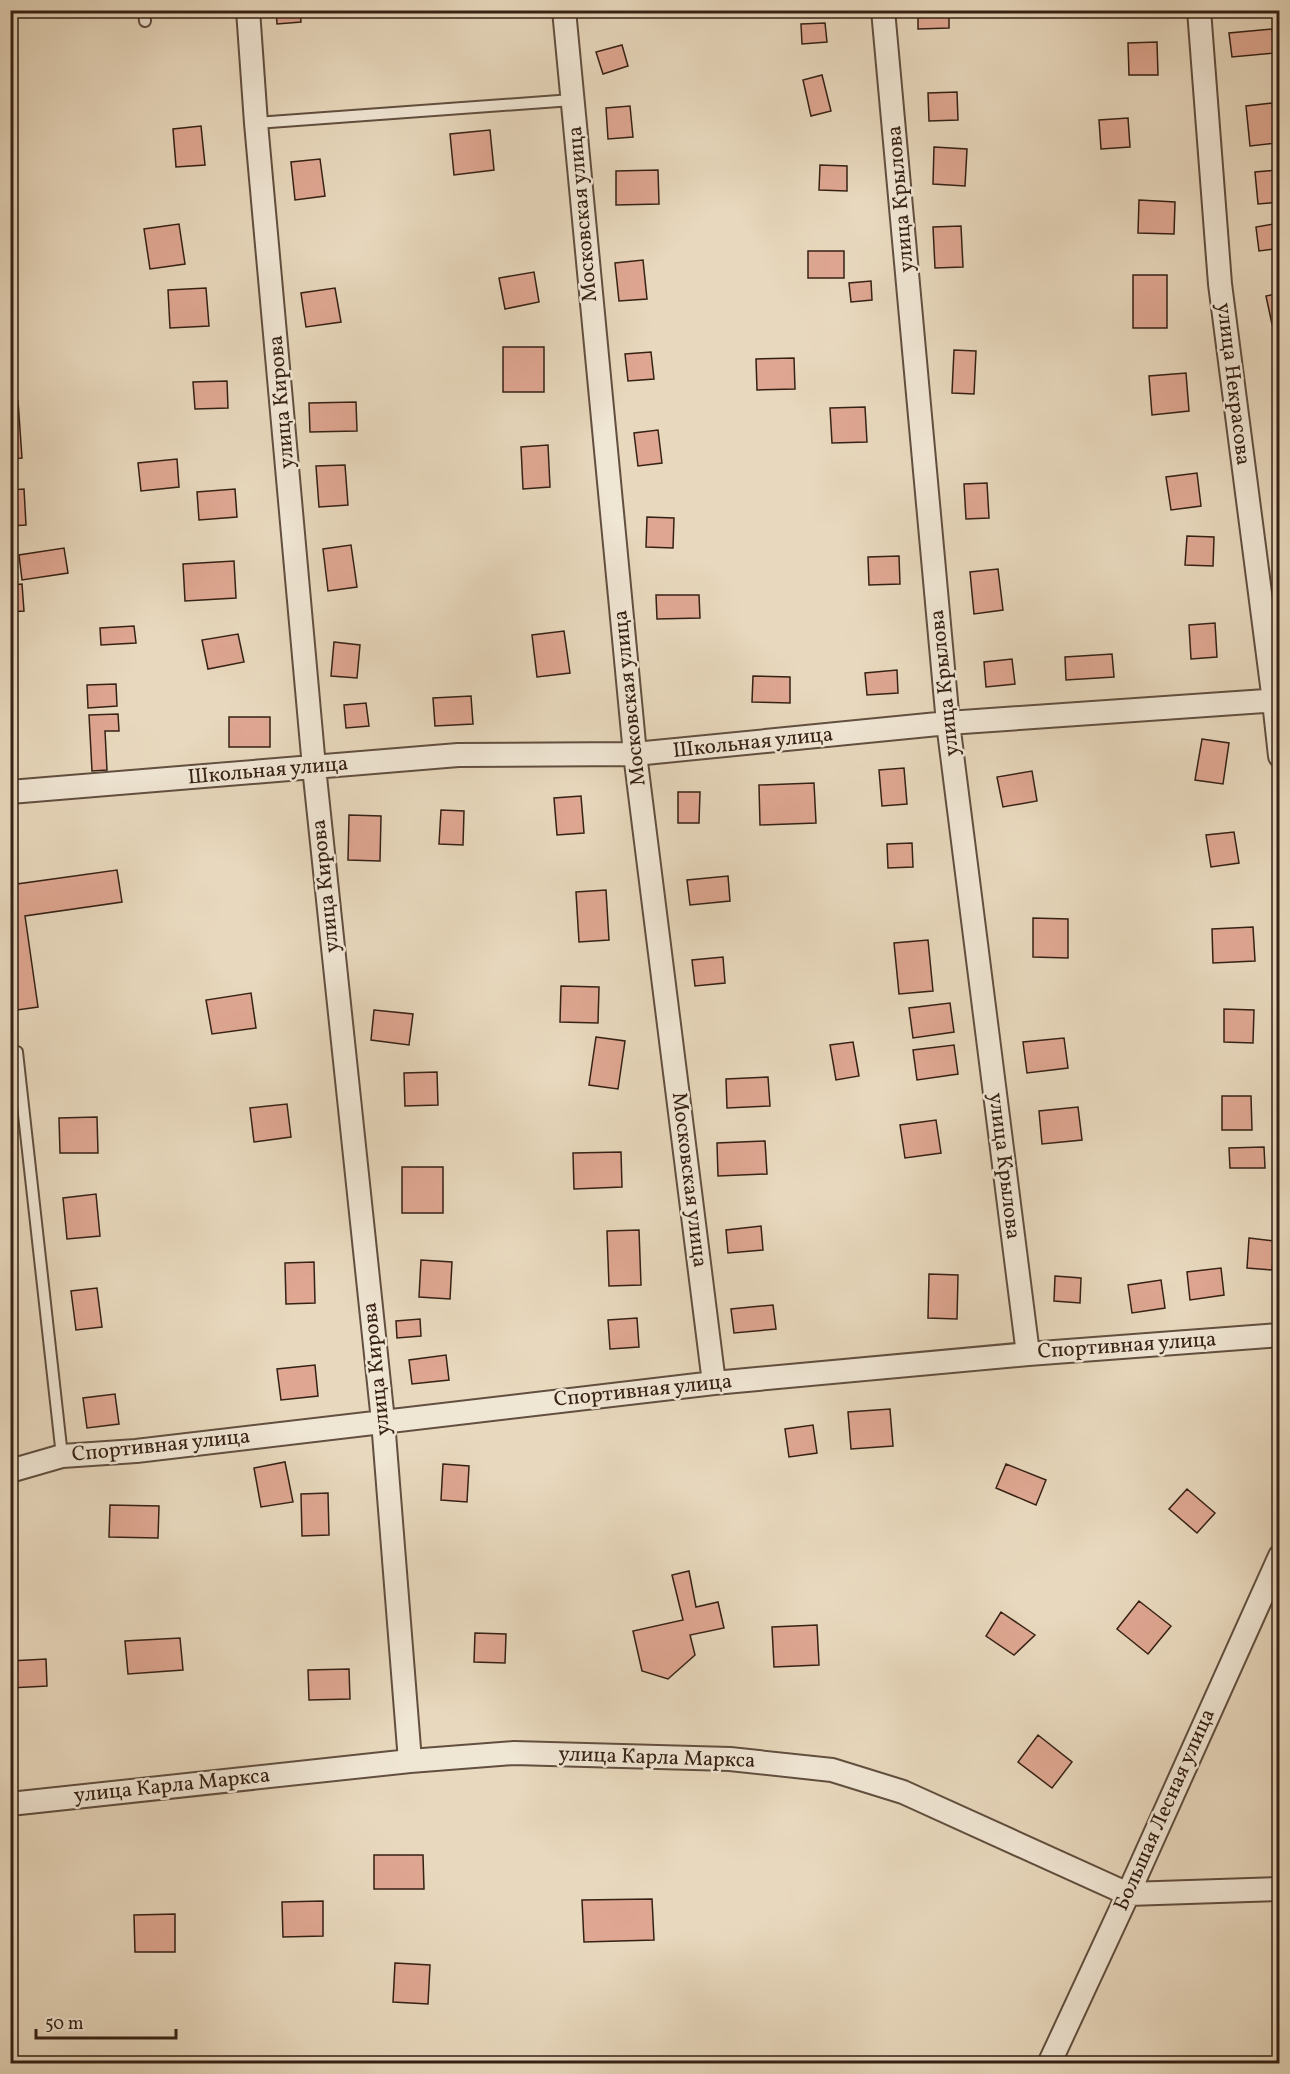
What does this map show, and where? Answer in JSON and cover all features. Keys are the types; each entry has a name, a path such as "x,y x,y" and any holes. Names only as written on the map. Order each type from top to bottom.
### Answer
{"street":[{"name":"улица Кирова","path":"248,10 256,123 314,768 383,1421 411,1761"},
{"name":"Московская улица","path":"564,10 635,754 714,1383"},
{"name":"улица Крылова","path":"883,10 948,723 1028,1353"},
{"name":"улица Некрасова","path":"1199,10 1220,284 1277,700 1280,756"},
{"name":"Школьная улица","path":"10,792 458,755 635,754 948,723 1277,700"},
{"name":"Спортивная улица","path":"10,1471 62,1456 136,1451 714,1383 1028,1353 1280,1335"},
{"name":"Большая Лесная улица","path":"1049,2064 1280,1556"},
{"name":"улица Карла Маркса","path":"10,1804 411,1761 514,1753 730,1759 832,1770 903,1792 1128,1894 1280,1889"}],"lane":[{"path":"256,123 572,100"},
{"path":"17,1052 62,1456"}],"building":[{"path":"276,10 300,10 301,22 277,24"},
{"path":"469,10 505,10 505,14 470,15"},
{"path":"595,10 630,10 629,14"},
{"path":"918,10 949,10 949,28 918,29"},
{"path":"825,23 827,42 802,44 801,24"},
{"path":"1272,29 1275,53 1232,57 1229,33"},
{"path":"1157,42 1158,75 1129,75 1128,43"},
{"path":"622,45 628,66 603,74 596,52"},
{"path":"822,75 831,111 811,116 803,80"},
{"path":"957,92 958,120 929,121 928,93"},
{"path":"1272,103 1277,143 1250,146 1246,106"},
{"path":"630,106 633,137 608,139 606,108"},
{"path":"1128,118 1130,147 1101,149 1099,120"},
{"path":"201,126 205,165 176,167 173,129"},
{"path":"490,130 494,170 454,175 450,134"},
{"path":"934,147 967,149 965,186 933,184"},
{"path":"320,159 325,196 295,200 291,162"},
{"path":"820,165 847,166 847,191 819,190"},
{"path":"658,170 659,204 616,205 616,171"},
{"path":"1277,170 1280,202 1258,204 1255,172"},
{"path":"1139,200 1175,202 1174,234 1138,233"},
{"path":"1280,223 1280,248 1259,251 1256,227"},
{"path":"179,224 185,264 150,269 144,229"},
{"path":"961,226 963,267 935,268 933,227"},
{"path":"808,251 844,251 844,278 808,278"},
{"path":"643,260 647,299 619,301 615,263"},
{"path":"534,272 539,302 505,309 499,278"},
{"path":"1133,275 1167,275 1167,328 1133,328"},
{"path":"871,281 872,300 851,302 849,283"},
{"path":"206,288 209,326 170,328 168,290"},
{"path":"335,288 341,322 306,327 301,293"},
{"path":"1280,293 1280,322 1272,324 1266,296"},
{"path":"503,347 544,347 544,392 503,392"},
{"path":"954,350 976,351 974,394 952,393"},
{"path":"651,352 654,379 628,381 625,354"},
{"path":"794,358 795,389 757,390 756,359"},
{"path":"1186,373 1189,411 1152,415 1149,376"},
{"path":"227,381 228,408 195,409 193,382"},
{"path":"10,401 18,401 22,458 10,459"},
{"path":"356,402 357,431 310,432 309,403"},
{"path":"865,407 867,442 832,443 830,408"},
{"path":"658,430 662,463 638,466 634,433"},
{"path":"548,445 550,487 523,489 521,447"},
{"path":"177,459 179,487 141,491 138,463"},
{"path":"345,465 348,505 319,507 316,466"},
{"path":"1197,473 1201,506 1171,510 1166,477"},
{"path":"987,483 989,518 966,519 964,484"},
{"path":"24,489 26,525 10,526 10,490"},
{"path":"235,489 237,517 199,520 197,492"},
{"path":"647,517 674,518 673,548 646,547"},
{"path":"1187,536 1214,537 1213,566 1185,565"},
{"path":"351,545 357,587 328,591 323,549"},
{"path":"64,548 68,573 22,580 19,555"},
{"path":"899,556 900,584 869,585 868,557"},
{"path":"234,561 236,598 185,601 183,564"},
{"path":"998,569 1003,610 974,614 970,572"},
{"path":"22,584 24,611 10,612 10,585"},
{"path":"656,595 699,595 700,618 657,619"},
{"path":"1215,623 1217,657 1191,659 1189,625"},
{"path":"134,626 136,643 101,645 100,628"},
{"path":"564,631 570,673 537,677 532,635"},
{"path":"238,634 244,662 208,669 202,640"},
{"path":"334,642 360,645 357,678 331,676"},
{"path":"1112,654 1114,677 1066,680 1065,657"},
{"path":"1012,659 1015,684 986,687 984,662"},
{"path":"897,670 898,693 867,695 865,673"},
{"path":"753,676 790,677 790,703 752,702"},
{"path":"116,684 117,706 88,708 87,685"},
{"path":"471,696 473,724 435,726 433,698"},
{"path":"366,703 369,726 346,728 344,705"},
{"path":"118,714 119,731 105,731 107,770 92,771 89,715"},
{"path":"229,717 270,717 270,747 229,747"},
{"path":"1202,739 1229,743 1223,784 1195,780"},
{"path":"904,768 907,804 882,806 879,770"},
{"path":"1032,771 1037,801 1003,807 997,777"},
{"path":"814,783 816,823 760,825 759,785"},
{"path":"678,792 700,792 699,823 678,823"},
{"path":"581,796 584,833 557,835 554,798"},
{"path":"441,810 464,811 463,845 439,844"},
{"path":"349,815 381,816 380,861 348,860"},
{"path":"1234,832 1239,863 1211,867 1206,835"},
{"path":"912,843 913,867 888,868 887,844"},
{"path":"117,870 122,902 25,916 38,1007 10,1011 10,885"},
{"path":"728,876 730,901 690,905 687,880"},
{"path":"606,890 609,940 579,942 576,892"},
{"path":"1033,918 1068,919 1068,958 1033,957"},
{"path":"1253,927 1255,961 1213,963 1212,929"},
{"path":"928,940 933,991 899,994 894,943"},
{"path":"723,957 725,983 695,986 692,960"},
{"path":"561,986 599,987 598,1023 560,1022"},
{"path":"251,993 256,1028 212,1034 206,1000"},
{"path":"950,1003 954,1032 913,1038 909,1008"},
{"path":"1224,1009 1254,1010 1253,1043 1224,1042"},
{"path":"374,1010 413,1014 409,1045 371,1040"},
{"path":"596,1037 625,1041 618,1089 589,1085"},
{"path":"1064,1038 1068,1068 1027,1073 1023,1042"},
{"path":"853,1042 859,1076 836,1080 830,1045"},
{"path":"954,1045 958,1074 917,1080 913,1050"},
{"path":"437,1072 438,1105 405,1106 404,1073"},
{"path":"768,1077 770,1106 727,1108 726,1079"},
{"path":"1222,1096 1251,1096 1252,1130 1222,1130"},
{"path":"287,1104 291,1137 254,1142 250,1108"},
{"path":"1078,1107 1082,1140 1042,1144 1039,1111"},
{"path":"97,1117 98,1153 60,1153 59,1118"},
{"path":"936,1120 941,1153 905,1158 900,1125"},
{"path":"765,1141 767,1174 718,1176 717,1143"},
{"path":"1264,1147 1265,1168 1230,1168 1229,1148"},
{"path":"621,1152 622,1187 574,1189 573,1153"},
{"path":"402,1167 443,1167 443,1213 402,1213"},
{"path":"96,1194 100,1236 67,1239 63,1198"},
{"path":"761,1226 763,1250 728,1253 726,1230"},
{"path":"639,1230 641,1285 609,1286 607,1231"},
{"path":"1249,1238 1275,1241 1272,1270 1247,1268"},
{"path":"421,1260 452,1262 450,1299 419,1297"},
{"path":"314,1262 315,1303 286,1304 285,1263"},
{"path":"1221,1268 1224,1295 1190,1300 1187,1272"},
{"path":"929,1274 958,1275 957,1319 928,1318"},
{"path":"1055,1276 1081,1278 1080,1303 1054,1301"},
{"path":"1161,1280 1165,1308 1132,1313 1128,1285"},
{"path":"97,1288 102,1327 76,1330 71,1291"},
{"path":"773,1305 776,1329 734,1333 731,1309"},
{"path":"637,1318 639,1347 610,1349 608,1320"},
{"path":"420,1319 421,1336 397,1338 396,1321"},
{"path":"446,1355 449,1380 412,1384 409,1360"},
{"path":"315,1365 318,1396 281,1400 277,1369"},
{"path":"115,1394 119,1424 87,1428 83,1398"},
{"path":"890,1409 893,1446 851,1449 848,1412"},
{"path":"813,1425 817,1453 789,1457 785,1429"},
{"path":"285,1462 293,1502 261,1507 254,1468"},
{"path":"443,1464 469,1466 467,1502 441,1500"},
{"path":"1006,1464 1046,1480 1036,1505 996,1488"},
{"path":"1187,1489 1215,1513 1197,1533 1169,1509"},
{"path":"328,1493 329,1535 302,1536 301,1494"},
{"path":"110,1505 159,1506 158,1538 109,1537"},
{"path":"689,1571 696,1607 718,1602 724,1628 690,1635 695,1655 668,1679 642,1671 633,1631 683,1620 672,1575"},
{"path":"1139,1601 1171,1626 1148,1654 1117,1629"},
{"path":"1001,1612 1035,1635 1014,1655 986,1636"},
{"path":"817,1625 819,1665 774,1667 772,1627"},
{"path":"475,1633 506,1634 505,1663 474,1662"},
{"path":"180,1638 183,1670 128,1674 125,1641"},
{"path":"46,1659 47,1686 10,1688 10,1661"},
{"path":"349,1669 350,1699 309,1700 308,1670"},
{"path":"1038,1735 1072,1762 1052,1788 1018,1762"},
{"path":"374,1855 423,1855 424,1889 374,1889"},
{"path":"652,1899 654,1940 584,1942 582,1900"},
{"path":"323,1901 323,1936 283,1937 282,1902"},
{"path":"175,1914 175,1952 135,1952 134,1915"},
{"path":"395,1963 430,1965 428,2004 393,2002"}]}
